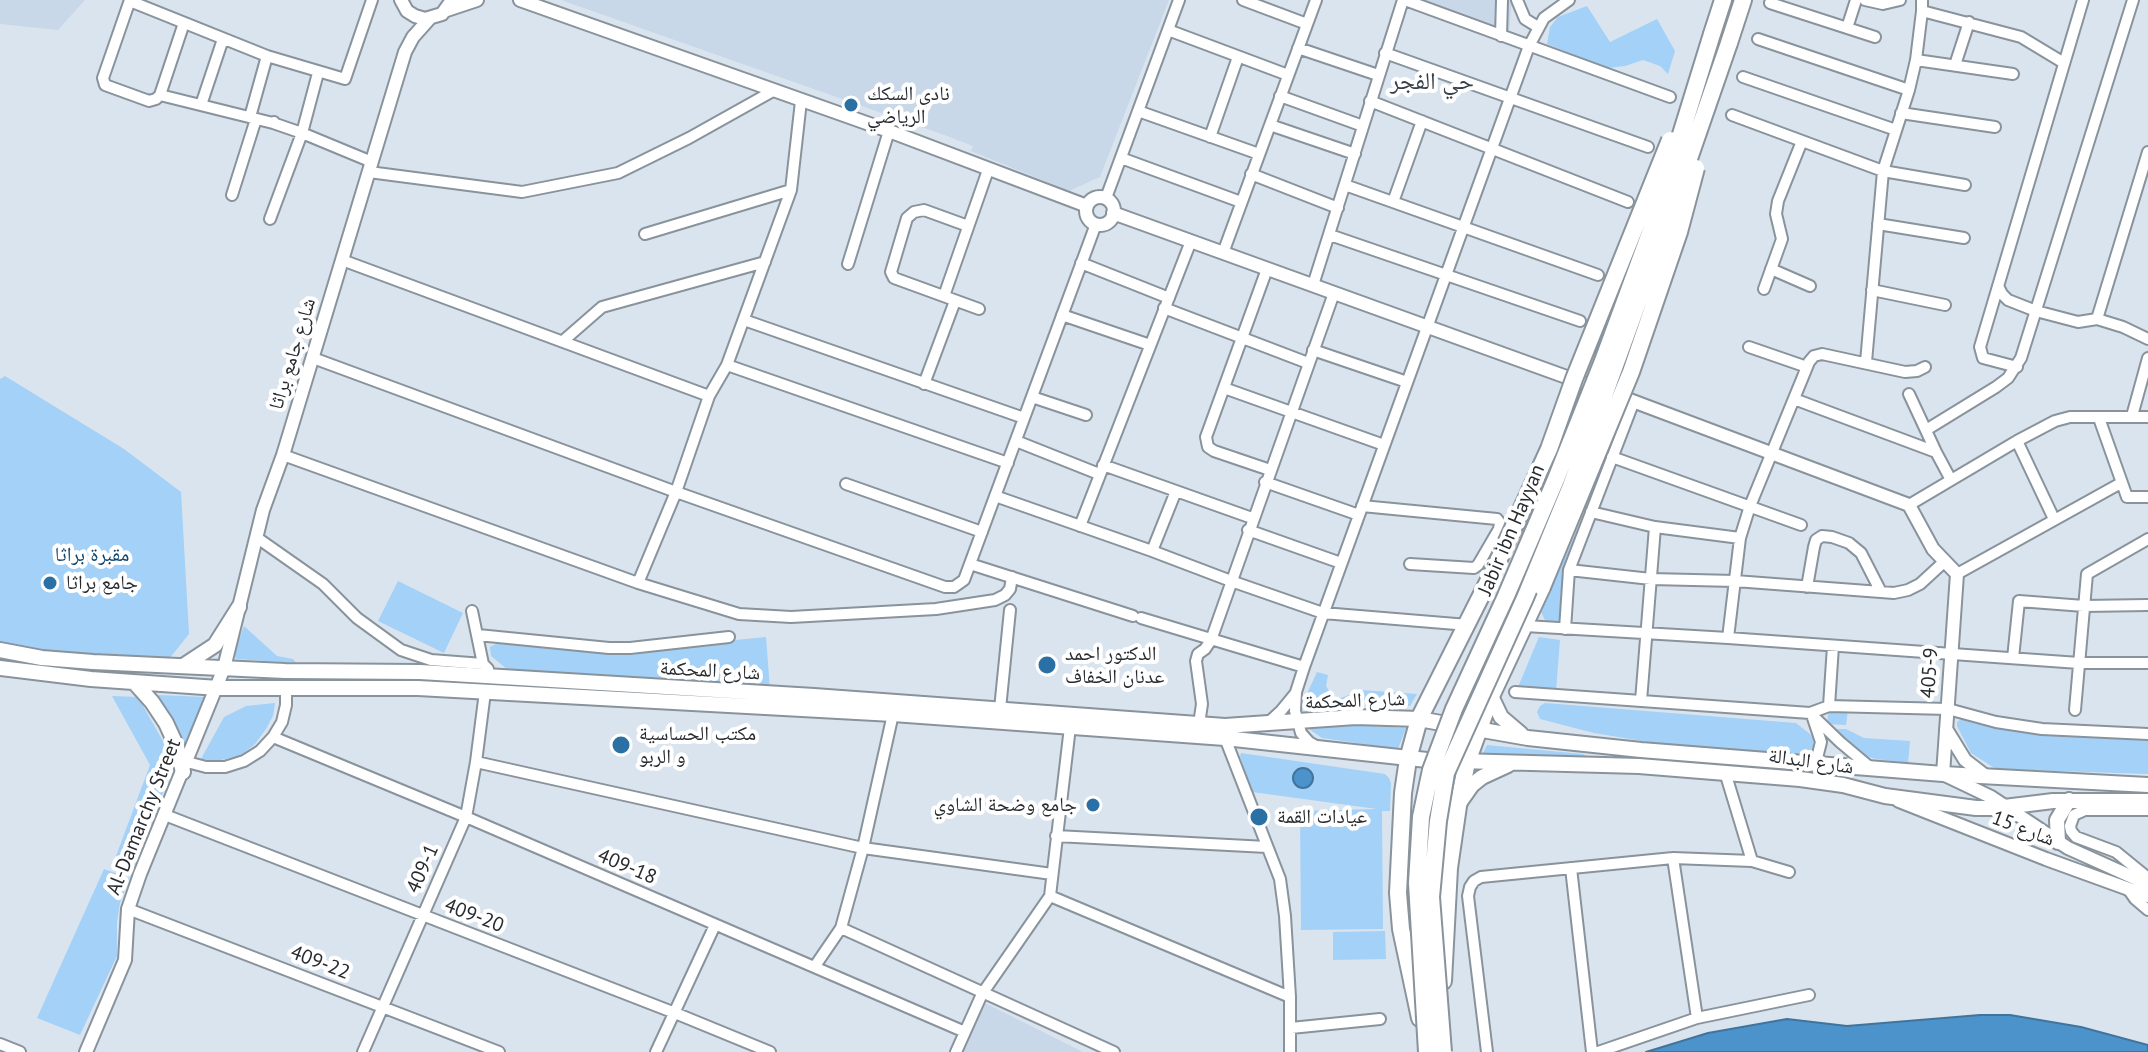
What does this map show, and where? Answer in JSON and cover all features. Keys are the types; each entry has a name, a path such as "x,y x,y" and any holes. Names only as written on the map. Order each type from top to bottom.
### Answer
{"main road":[{"path":"1434,1049 1401,929 1398,872 1403,793 1419,719 1468,625 1549,449 1723,0"},
{"path":"1434,1049 1449,868 1463,762 1474,729 1542,587 1626,385 1679,232 1743,0"},
{"name":"Jabir ibn Hayyan","path":"1434,1049 1417,883 1421,817 1431,770 1454,709 1506,596 1603,361 1653,225 1712,34"},
{"name":"Jabir ibn Hayyan","path":"1434,1049 1431,897 1446,773 1525,598 1571,486 1729,43"},
{"path":"183,666 215,645 239,607"},
{"name":"شارع المحكمة","path":"0,650 42,658 183,666 420,672 893,714 1225,738 1427,760"},
{"name":"شارع المحكمة","path":"0,668 135,683 218,688 418,688 486,678 814,696 1225,726 1356,717 1419,719 1441,723"},
{"path":"135,683 166,723 185,767"},
{"path":"1491,696 1501,717 1528,738"},
{"name":"شارع البدالة","path":"1474,729 1641,750 1943,774 2148,785"},
{"name":"شارع البدالة","path":"1463,762 1639,766 1725,772 1822,781 1885,796 1976,808 2069,800 2148,801"},
{"path":"1458,806 1472,785 1482,777 1519,762"},
{"path":"2058,842 2057,820 2069,800"}],"street":[{"path":"184,23 156,99 149,101 103,83 130,1 267,56 345,79 372,0"},
{"path":"402,4 415,16 430,18 450,5 477,0"},
{"path":"520,0 889,131 1087,206"},
{"path":"1106,198 1179,0"},
{"path":"1243,0 1307,24"},
{"path":"1223,253 1316,0"},
{"path":"1313,285 1404,0 1670,97"},
{"path":"1501,36 1502,0"},
{"path":"1517,0 1525,19 1538,27"},
{"path":"1319,747 1305,738 1297,722 1294,703 1304,667 1529,46 1550,12 1569,0"},
{"path":"1847,28 1856,0"},
{"path":"1865,0 1883,4 1900,0"},
{"path":"2017,367 1983,358 1980,347 2083,0"},
{"path":"1926,430 1996,387 2017,367 2133,0"},
{"path":"1770,3 1875,37"},
{"name":"شارع جامع براثا","path":"224,668 256,537 405,52 407,25 402,4"},
{"path":"1866,362 1883,171 1909,90 1922,6 2021,37 2064,63"},
{"name":"شارع جامع براثا","path":"405,52 430,18"},
{"path":"1955,65 1969,22"},
{"path":"1168,30 1288,75"},
{"path":"201,105 223,39"},
{"path":"1758,39 1909,90"},
{"path":"1298,48 1378,75"},
{"path":"1385,53 1648,147"},
{"path":"232,195 267,56"},
{"path":"1210,137 1238,57"},
{"path":"1916,60 2013,74"},
{"path":"270,219 302,133 318,73"},
{"path":"1743,77 1896,130"},
{"path":"160,95 274,123 302,133 370,167 522,192 618,173 773,91"},
{"path":"1280,96 1363,126"},
{"path":"638,583 676,492 709,396 727,365 791,190 801,101"},
{"path":"1370,101 1628,202"},
{"path":"1138,111 1259,154"},
{"path":"1901,113 1995,127"},
{"path":"1732,115 1883,171 1965,185"},
{"path":"1393,202 1422,121"},
{"path":"1270,125 1355,154"},
{"path":"848,264 889,131"},
{"path":"1764,289 1782,239 1776,214 1778,201 1802,141"},
{"path":"2097,319 2148,152"},
{"path":"1121,158 1241,202"},
{"path":"924,384 968,226 988,170"},
{"path":"1251,174 1338,208"},
{"path":"1345,185 1598,275"},
{"path":"645,234 791,190"},
{"path":"1096,198 1106,198 1111,203 1113,213 1107,223 1096,224 1087,217 1087,206 1096,198"},
{"path":"968,226 924,210 914,212 907,218 891,272 894,278 979,309"},
{"path":"1113,213 1583,383"},
{"path":"313,358 676,492 945,587 954,587 964,580 1096,224"},
{"path":"1878,224 1964,238"},
{"path":"1330,235 1580,321"},
{"path":"1080,526 1191,241"},
{"path":"342,260 709,396"},
{"path":"563,341 602,307 765,262"},
{"path":"1081,263 1242,337 1308,363"},
{"path":"1267,269 1206,437 1208,447 1214,451 1270,470"},
{"path":"1771,269 1810,286"},
{"path":"1998,286 2008,300 2036,311 2078,322 2097,319 2148,339"},
{"path":"1872,290 1945,305"},
{"path":"1199,724 1202,704 1196,661 1198,654 1211,640 1334,293"},
{"path":"1062,315 1150,345"},
{"path":"744,320 1024,418"},
{"path":"1749,347 1807,367"},
{"path":"1313,350 1407,382"},
{"path":"1728,638 1740,538 1750,506 1814,356 1822,354 1905,372 1925,367"},
{"path":"2132,416 2148,358"},
{"path":"727,365 1008,463"},
{"path":"1224,388 1384,445"},
{"path":"1614,394 1909,505 1928,542 1957,574 2121,483"},
{"path":"1909,394 1951,480"},
{"path":"1032,397 1086,415"},
{"path":"1794,399 1936,452"},
{"path":"1565,629 1569,570 1634,401"},
{"path":"1909,505 2055,421 2070,417 2148,417"},
{"path":"2099,418 2127,497 2148,497"},
{"path":"1016,441 1252,518"},
{"path":"2017,441 2054,519"},
{"path":"283,455 638,583 739,614 791,617 936,609 995,600 1010,589 1012,577"},
{"path":"1612,457 1801,525"},
{"path":"1265,482 1360,511 1497,519 1500,523 1474,568 1410,564"},
{"path":"846,484 982,532"},
{"path":"1152,551 1176,491"},
{"path":"995,496 1323,613 1468,625"},
{"path":"1591,512 1655,527 1740,538"},
{"path":"1641,701 1655,527"},
{"path":"1248,530 1341,563"},
{"path":"1807,587 1816,540 1822,536 1849,543 1861,553 1881,592"},
{"path":"256,537 323,584 357,618 401,650 486,678"},
{"path":"2075,710 2087,574 2148,539"},
{"path":"1569,570 1651,579 1735,581 1881,592 1908,590 1920,584 1945,561"},
{"path":"970,564 1304,667"},
{"name":"405-9","path":"1943,774 1957,574"},
{"path":"954,587 954,606"},
{"path":"2013,658 2019,601 2084,606 2148,605"},
{"path":"1000,709 1010,610"},
{"name":"409-1","path":"363,1052 466,817 486,678 472,611"},
{"path":"1525,626 2079,663 2148,663"},
{"path":"478,635 609,648 729,637"},
{"path":"1829,706 1833,646"},
{"name":"Al-Damarchy Street","path":"86,1052 125,960 128,909 140,874 224,668"},
{"path":"185,767 225,767 244,761 260,751 282,722 286,687"},
{"path":"1267,724 1296,692"},
{"path":"1515,692 1810,713 1829,706 1948,709 1996,722 2042,729 2148,734"},
{"path":"1810,713 1821,742 1817,758 1811,764"},
{"path":"1810,713 1871,768"},
{"path":"815,966 841,928 863,848 893,714"},
{"path":"956,1052 982,994 1050,896 1070,727"},
{"path":"1946,729 1965,760 1987,777"},
{"name":"409-18","path":"273,737 965,1032"},
{"path":"1225,738 1280,879 1290,997 1290,1052"},
{"path":"476,762 863,848 1052,874"},
{"path":"1725,772 1752,861"},
{"name":"شارع 15","path":"1943,774 2006,806 2058,842 2148,896"},
{"name":"شارع 15","path":"1885,796 2046,859 2130,884 2148,881"},
{"path":"2148,810 2085,810 2074,815 2070,826 2076,837 2116,852 2148,881"},
{"name":"409-20","path":"165,815 770,1052"},
{"path":"1056,836 1267,847"},
{"path":"1673,858 1697,1018"},
{"path":"1487,1052 1468,896 1474,881 1481,877 1673,858 1752,861 1789,872"},
{"path":"1571,868 1595,1052 1697,1018 1809,995"},
{"path":"2130,884 2139,904 2148,910"},
{"path":"1050,896 1290,997"},
{"name":"409-22","path":"128,909 499,1052"},
{"path":"656,1052 715,925"},
{"path":"841,928 1114,1052"},
{"path":"1291,1028 1380,1019"},
{"path":"0,1044 20,1052"}],"shaded area":[{"path":"0,0 85,0 58,30 0,24"},
{"path":"561,0 1169,0 1100,177 1069,191 971,151 973,146 947,136"},
{"path":"1416,0 1512,0 1509,33"},
{"path":"1303,768 1310,771 1313,778 1310,785 1303,788 1296,785 1293,778 1296,771"},
{"path":"983,1002 1083,1052 961,1052"},
{"path":"2010,1015 2081,1027 2148,1045 2148,1052 1646,1052 1708,1033 1787,1019 1847,1026"}],"green space":[{"path":"1587,6 1610,42 1657,19 1675,51 1668,74 1660,66 1643,60 1608,68 1547,44 1550,27 1558,17"},
{"name":"مقبرة براثا","path":"5,376 124,449 181,492 189,634 169,659 25,650 0,641 0,379"},
{"path":"1580,523 1583,526 1561,623 1548,623 1541,612"},
{"path":"398,581 463,613 444,653 378,621"},
{"path":"244,626 277,656 293,659 296,663 236,659 234,653"},
{"path":"766,637 770,690 508,670 491,656 490,647 507,643 625,651"},
{"path":"1539,637 1560,640 1556,691 1518,687"},
{"path":"1317,672 1328,675 1326,686 1332,696 1338,699 1349,695 1351,704 1306,712 1305,698"},
{"path":"1361,690 1417,694 1410,706 1366,703"},
{"path":"158,695 206,697 183,749 177,730"},
{"path":"112,696 138,697 171,760 172,772 133,862 116,856 150,765"},
{"path":"275,703 266,729 255,744 241,755 217,761 201,759 224,717 246,706"},
{"path":"1545,703 1796,723 1814,741 1807,757 1672,746 1594,733 1540,719 1537,712"},
{"path":"1833,709 1848,710 1846,725 1827,724 1828,715"},
{"path":"1961,719 2053,733 2148,739 2148,774 1996,769 1971,753 1957,726"},
{"path":"1357,725 1406,728 1398,749 1322,738 1309,729"},
{"path":"1834,729 1846,729 1864,738 1910,741 1908,763 1862,755"},
{"path":"1487,745 1586,756 1583,759 1482,755"},
{"path":"1241,753 1385,774 1389,778 1390,811 1382,811 1383,929 1301,930 1300,811 1377,809 1252,792"},
{"path":"104,869 129,878 117,922 117,956 80,1035 37,1018"},
{"path":"1385,931 1386,959 1333,960 1333,932"}],"place":[{"name":"نادي السكك الرياضي","path":"851,105"},
{"name":"جامع براثا","path":"50,583"},
{"name":"الدكتور احمد عدنان الخفاف","path":"1047,665"},
{"name":"مكتب الحساسية و الربو","path":"621,745"},
{"name":"جامع وضحة الشاوي","path":"1093,805"},
{"name":"عيادات القمة","path":"1259,817"}],"district":[{"name":"حي الفجر","path":"1432,82"}]}
